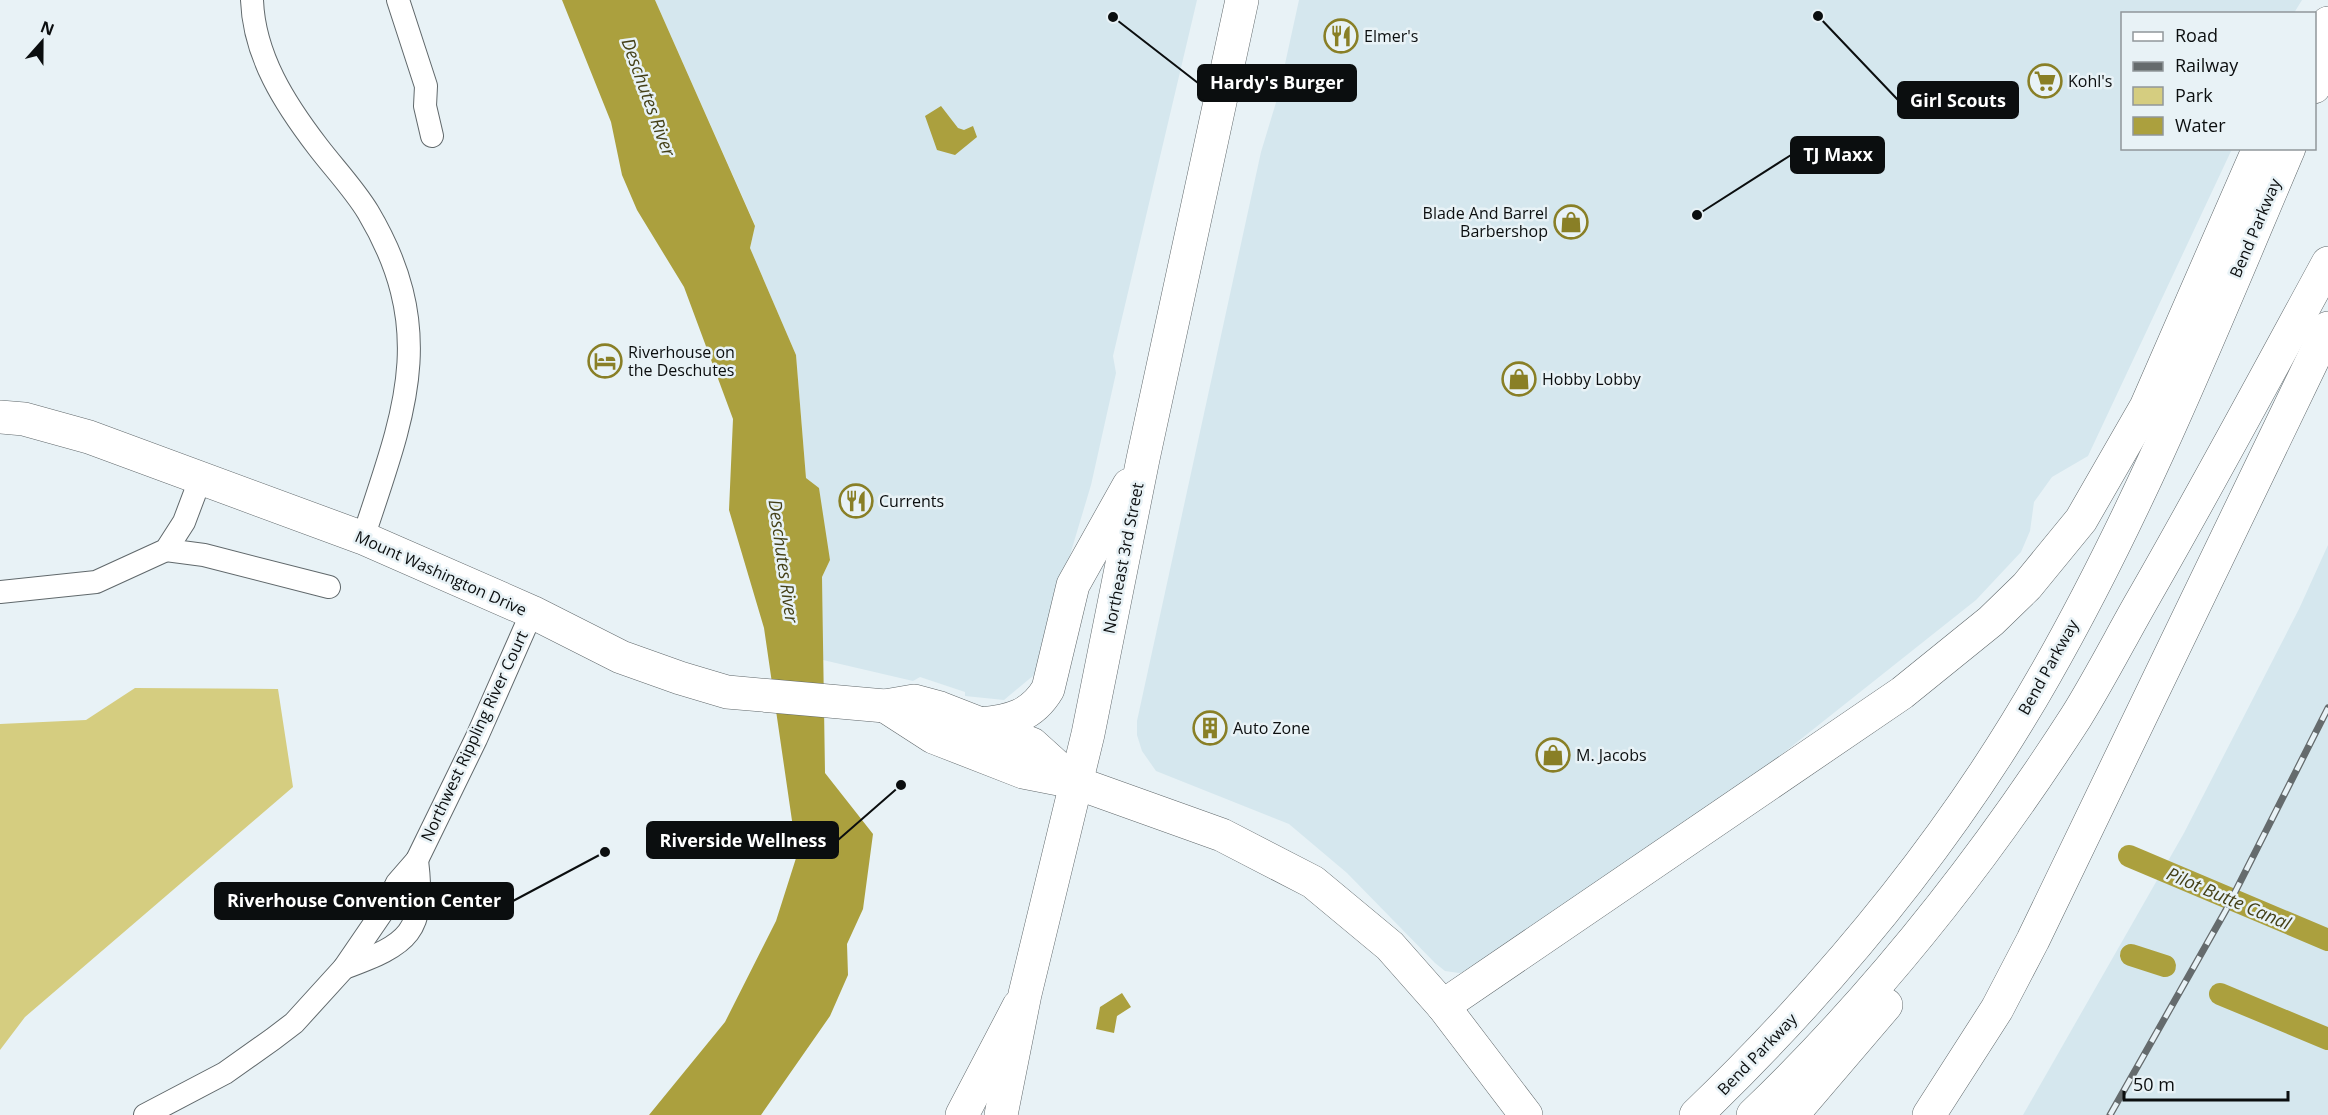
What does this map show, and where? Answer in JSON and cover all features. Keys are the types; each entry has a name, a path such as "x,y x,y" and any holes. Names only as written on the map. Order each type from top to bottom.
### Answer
{"main road":[{"name":"Northeast 3rd Street","path":"1001,1115 1025,994 1074,782 1088,734 1143,459 1242,0"},
{"path":"2316,44 2328,23"},
{"path":"2316,82 2328,55"},
{"path":"1443,1006 1902,693 1992,621 2027,586 2081,520 2146,407 2258,150"},
{"name":"Bend Parkway","path":"1696,1115 1759,1054 1842,964 1936,845 2045,676 2135,504 2288,150"},
{"path":"1753,1115 1787,1082 1878,983 1976,861 2076,716 2185,527 2328,263"},
{"path":"1929,1115 1996,1009 2033,940 2328,328"},
{"name":"Mount Washington Drive","path":"0,417 24,419 89,437 363,538 532,612 621,657 727,692 885,706 914,701 940,708 1032,744 1074,782"},
{"path":"981,724 1010,721 1042,700 1048,689 1073,585 1143,459"},
{"name":"Mount Washington Drive","path":"885,706 933,737 1023,772 1074,782"},
{"path":"1074,782 1222,835 1313,882 1390,946 1443,1006 1526,1115"},
{"path":"1792,1115 1847,1053 1944,933 1976,861"},
{"path":"962,1115 1025,994"}],"street":[{"path":"252,0 261,46 288,109 367,210 395,264 407,316 411,357 407,390 399,428 363,538"},
{"path":"398,0 426,86 425,106 432,136"},
{"path":"166,550 184,522 201,477"},
{"path":"0,592 96,582 166,550 204,555 329,587"},
{"name":"Northwest Rippling River Court","path":"145,1115 225,1073 273,1039 294,1023 344,968 383,911 398,883 417,860 477,739 532,612"},
{"name":"Northwest Rippling River Court","path":"344,968 394,948 408,934 418,914 420,889 417,860"}],"shaded area":[{"path":"655,0 1197,0 1113,356 1116,373 1091,485 1034,675 1004,700 965,696 965,692 920,677 913,681 823,660 822,577 830,560 806,478 796,355 750,248 755,225"},
{"path":"1299,0 2302,0 2295,12 2121,12 2121,150 2232,150 2088,456 2052,477 2034,502 2030,531 2021,552 1976,600 1748,781 1466,972 1459,973 1445,971 1435,963 1347,873 1289,824 1156,771 1142,751 1137,735 1137,721 1261,152 1278,96"},
{"path":"2328,545 2328,1115 2023,1115 2184,833 2299,609"}],"green space":[{"path":"135,688 278,689 293,787 25,1017 0,1050 0,724 86,720"}],"water":[{"name":"Deschutes River","path":"562,0 655,0 755,226 750,248 796,355 806,478 819,488 830,560 822,577 825,773 873,834 863,909 847,944 848,975 830,1016 761,1115 649,1115 725,1022 776,921 797,855 764,628 729,510 733,419 684,287 637,210 622,175 611,122"},
{"path":"941,106 958,128 964,130 973,126 977,137 955,155 937,150 925,116"},
{"path":"1122,993 1131,1007 1117,1016 1114,1033 1096,1029 1100,1007"}],"waterway":[{"name":"Pilot Butte Canal","path":"2129,856 2328,940"},
{"path":"2131,955 2165,966"},
{"path":"2220,994 2328,1039"}],"railway":[{"path":"2110,1115 2226,910 2328,708"}],"place":[{"name":"Girl Scouts","path":"1818,16"},
{"name":"Hardy's Burger","path":"1113,17"},
{"name":"Elmer's","path":"1341,36"},
{"name":"Kohl's","path":"2045,81"},
{"name":"TJ Maxx","path":"1697,215"},
{"name":"Blade And Barrel Barbershop","path":"1571,222"},
{"name":"Riverhouse on the Deschutes","path":"605,361"},
{"name":"Hobby Lobby","path":"1519,379"},
{"name":"Currents","path":"856,501"},
{"name":"Auto Zone","path":"1210,728"},
{"name":"M. Jacobs","path":"1553,755"},
{"name":"Riverside Wellness","path":"901,785"},
{"name":"Riverhouse Convention Center","path":"605,852"}]}
